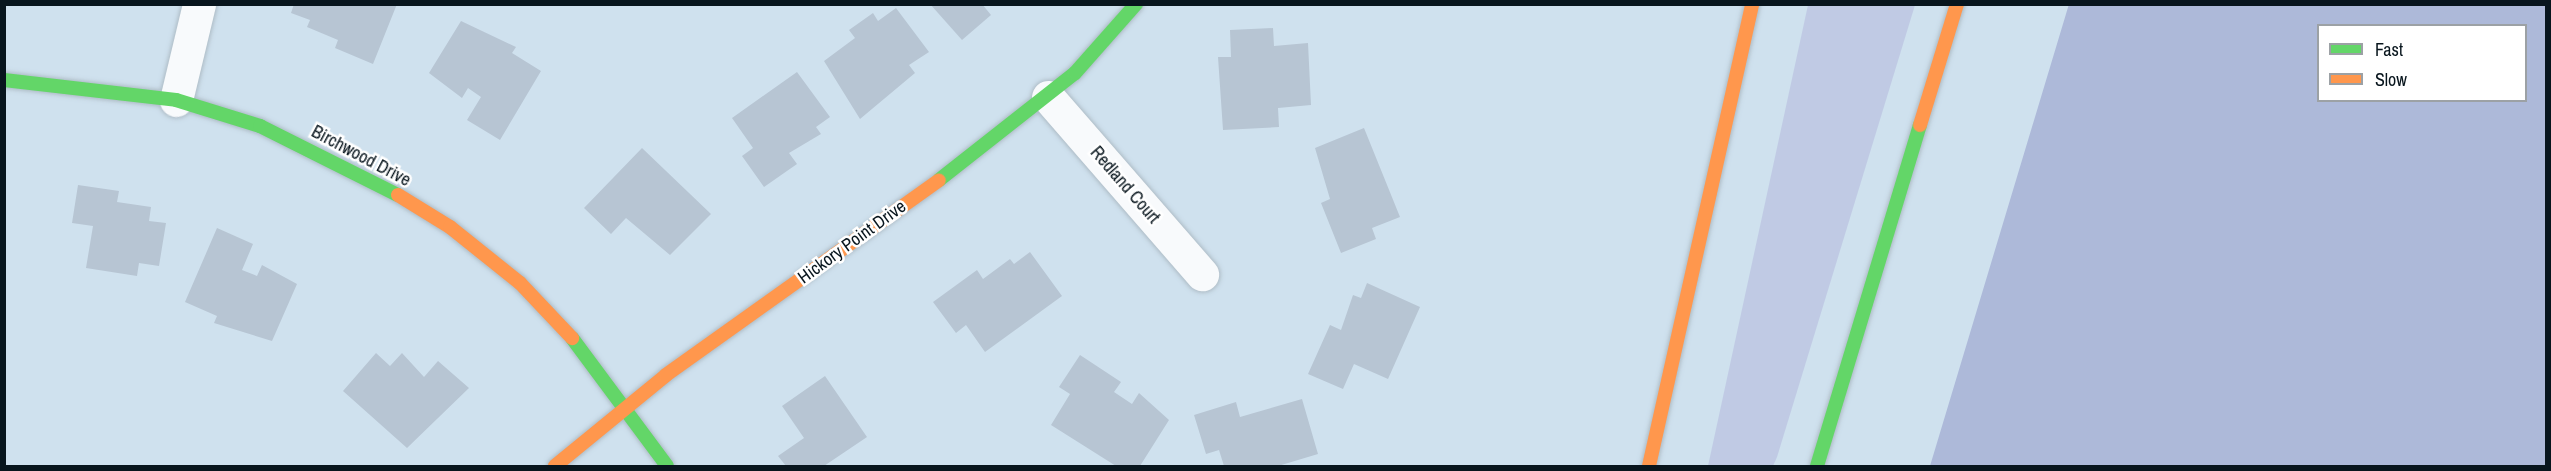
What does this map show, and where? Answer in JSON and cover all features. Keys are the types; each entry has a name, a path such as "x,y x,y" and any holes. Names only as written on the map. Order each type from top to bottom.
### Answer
{"main road":[{"name":"Hickory Point Drive","path":"555,466 626,406 1048,97 1095,53 1136,4"},
{"path":"1649,466 1752,4"},
{"path":"1817,466 1957,4"},
{"name":"Birchwood Drive","path":"4,80 176,100 260,126 343,164 450,227 520,283 596,364 667,466"}],"street":[{"path":"176,100 198,4"},
{"name":"Redland Court","path":"1048,97 1202,274"}],"shaded area":[{"path":"2069,4 2546,5 2546,466 1930,466"},
{"path":"1808,5 1915,5 1773,466 1708,466"}],"building":[{"path":"294,4 397,4 373,64 335,48 338,40 307,27 310,20 291,13"},
{"path":"930,4 982,4 991,15 962,40"},
{"path":"896,8 929,52 909,65 915,73 860,119 824,61 855,38 849,30 873,13 878,21"},
{"path":"461,21 516,47 512,53 541,71 500,140 467,120 481,97 468,88 462,98 429,73"},
{"path":"1273,28 1274,46 1308,43 1311,105 1278,108 1279,127 1223,130 1218,57 1231,57 1230,30"},
{"path":"797,72 830,117 816,127 821,134 789,153 797,164 764,187 742,156 753,148 732,118"},
{"path":"1364,128 1400,217 1372,228 1376,239 1341,253 1321,203 1330,199 1315,148"},
{"path":"642,148 711,214 670,255 626,218 611,234 584,208"},
{"path":"78,185 119,191 117,202 151,207 149,221 166,223 159,266 139,263 137,276 86,268 93,226 72,223"},
{"path":"217,228 253,244 242,270 257,276 262,265 297,284 272,341 214,323 217,316 185,302"},
{"path":"1030,252 1062,296 985,352 966,325 956,333 933,302 977,270 983,279 1010,259 1014,264"},
{"path":"1367,283 1420,307 1388,379 1354,364 1343,389 1308,374 1330,325 1341,330 1353,295 1361,298"},
{"path":"376,353 390,366 402,353 424,377 438,361 469,388 407,448 343,391"},
{"path":"1080,355 1121,382 1114,392 1132,404 1139,393 1169,420 1140,466 1116,466 1051,425 1070,394 1059,387"},
{"path":"825,376 867,437 824,466 786,466 778,456 804,438 782,406"},
{"path":"1302,399 1318,454 1278,466 1224,466 1219,450 1206,454 1194,415 1236,402 1240,417"}],"traffic: fast":[{"path":"939,180 1075,73 1136,4"},
{"path":"4,80 176,100 260,126 398,195"},
{"path":"1817,466 1920,125"},
{"path":"572,338 667,466"}],"traffic: slow":[{"path":"1649,466 1752,4"},
{"path":"1920,125 1957,4"},
{"path":"555,466 666,375 939,180"},
{"path":"398,195 450,227 520,283 572,338"}]}
